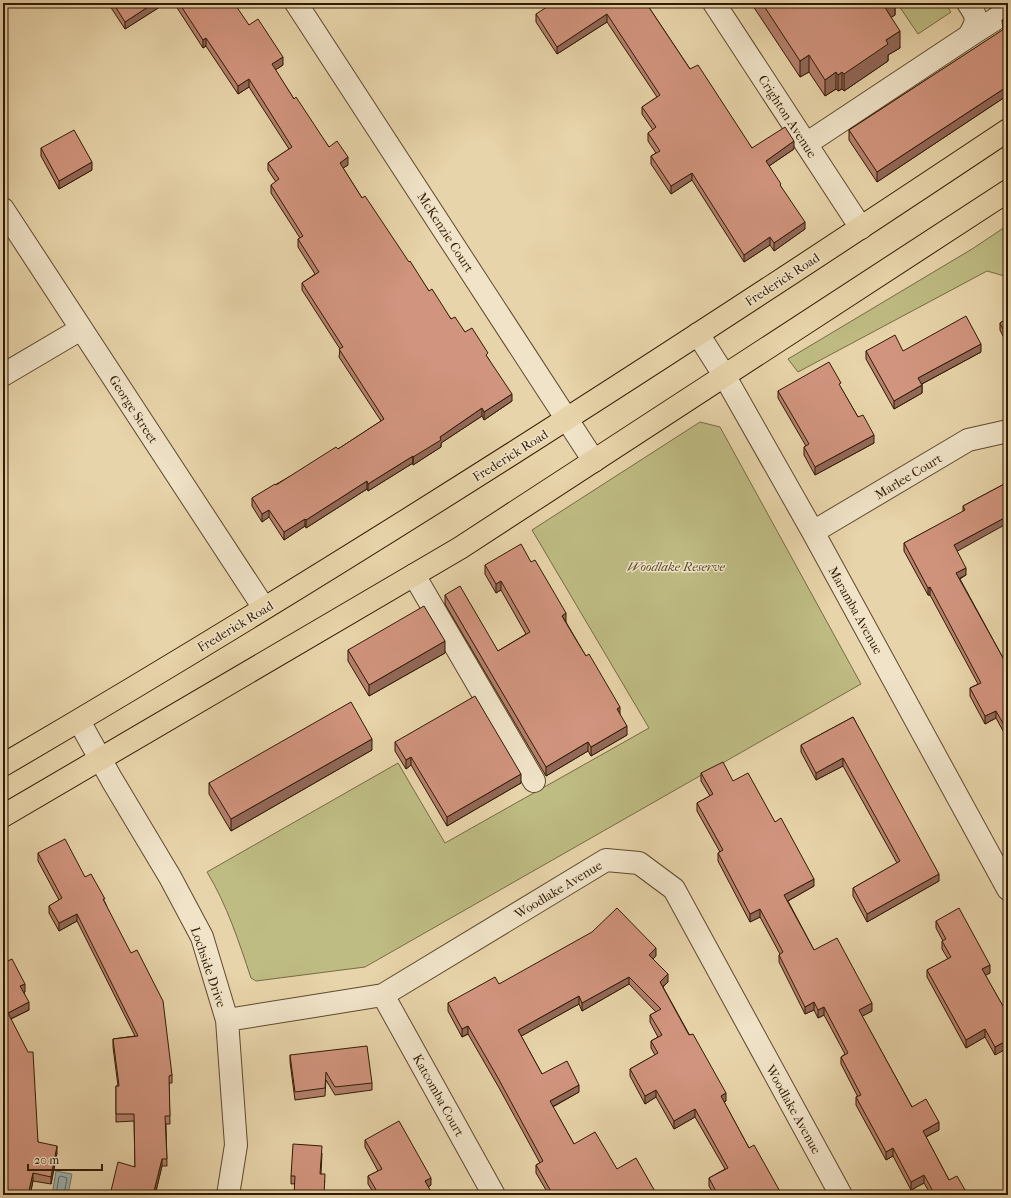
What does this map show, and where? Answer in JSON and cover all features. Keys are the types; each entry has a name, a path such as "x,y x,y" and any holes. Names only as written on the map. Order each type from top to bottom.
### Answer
{"main road":[{"name":"Frederick Road","path":"3,765 79,721 264,608 568,419 861,228 1008,130"},
{"path":"3,816 460,548 1008,191"}],"street":[{"name":"McKenzie Court","path":"296,3 594,461"},
{"name":"Crighton Avenue","path":"714,3 861,228"},
{"path":"968,3 976,14 975,26 969,36"},
{"path":"806,144 1008,11"},
{"name":"George Street","path":"3,209 264,608"},
{"path":"3,375 82,329"},
{"name":"Maramba Avenue","path":"698,334 724,375 813,532 1008,889"},
{"name":"Marlee Court","path":"813,532 968,440 1008,431"},
{"path":"414,575 534,781"},
{"name":"Lochside Drive","path":"79,721 100,760 170,877 202,937 227,1020 236,1145 228,1195"},
{"name":"Woodlake Avenue","path":"227,1020 383,995 606,860 639,863 674,889 841,1195"},
{"name":"Katcomba Court","path":"383,995 494,1195"}],"green space":[{"path":"897,3 945,3 951,12 918,34"},
{"path":"1008,225 1008,277 987,271 798,372 788,359 972,249"},
{"name":"Woodlake Reserve","path":"700,422 720,427 861,684 365,967 256,981 251,978 227,911 207,872 398,763 445,843 649,728 532,530"}],"water":[{"path":"56,1171 72,1174 68,1195 52,1195"}],"building":[{"path":"113,3 154,3 125,22"},
{"path":"179,3 234,3 249,25 258,19 283,57 272,64 294,99 296,97 329,147 337,141 348,157 340,163 362,198 365,196 429,291 432,289 451,319 455,317 465,332 472,328 488,353 486,355 512,394 484,412 482,408 440,437 441,440 368,484 367,481 306,520 305,519 284,532 269,510 262,514 252,498 275,484 276,485 336,447 338,449 384,419 339,349 343,347 302,283 319,272 298,239 303,236 271,185 279,179 268,163 292,147 249,79 238,86 206,38 203,40"},
{"path":"553,3 646,3 690,69 698,65 752,148 785,127 794,141 766,161 805,222 774,243 770,237 744,255 692,173 671,186 651,156 660,151 648,133 656,127 642,107 660,95 607,14 557,47 536,14"},
{"path":"762,3 888,3 884,6 900,31 886,40 888,44 844,74 842,72 838,75 836,72 825,80 809,55 800,61"},
{"path":"1008,16 1008,86 877,172 849,130 1007,27 1002,20"},
{"path":"74,130 92,162 59,181 41,148"},
{"path":"966,316 981,344 918,378 922,385 894,401 866,351 895,335 903,351"},
{"path":"1008,318 1008,339 1000,323"},
{"path":"829,362 841,383 839,384 858,417 863,415 874,435 815,467 804,447 809,444 778,391"},
{"path":"1008,482 1008,516 954,545 966,568 956,573 1008,667 1008,732 996,711 985,716 970,688 981,683 930,587 928,588 904,543 965,510 963,506"},
{"path":"521,544 531,562 535,560 566,613 562,616 586,656 589,654 620,707 617,709 627,726 591,747 588,742 546,767 445,595 460,586 498,651 530,632 501,581 496,584 485,565"},
{"path":"424,606 445,641 369,685 348,650"},
{"path":"475,696 521,774 447,817 411,757 406,760 395,742"},
{"path":"351,702 372,739 231,819 209,783"},
{"path":"853,717 939,874 867,914 853,888 900,861 843,758 816,773 801,745"},
{"path":"723,762 733,781 748,773 775,822 781,818 814,879 784,895 814,950 837,938 872,1003 859,1010 912,1107 926,1099 939,1122 923,1131 949,1180 957,1176 968,1195 935,1195 924,1175 911,1182 893,1148 886,1152 856,1097 861,1095 841,1057 848,1053 824,1007 818,1010 814,1002 805,1007 779,955 783,952 760,909 750,914 718,853 723,850 697,803 713,794 701,773"},
{"path":"65,839 85,877 91,874 131,953 137,950 163,1001 172,1075 169,1076 170,1116 165,1116 167,1159 162,1159 153,1195 110,1195 118,1162 135,1167 134,1114 116,1114 116,1086 119,1086 113,1039 138,1036 77,914 59,923 49,906 62,898 38,853"},
{"path":"617,908 656,948 649,955 668,974 660,982 689,1035 693,1034 726,1093 721,1096 749,1148 754,1145 782,1195 718,1195 709,1178 728,1168 695,1109 674,1121 656,1090 645,1096 630,1069 658,1053 651,1041 662,1035 650,1015 661,1009 629,977 582,1003 579,996 518,1030 542,1074 567,1061 579,1085 550,1101 574,1144 595,1132 617,1169 636,1158 657,1195 553,1195 536,1165 543,1161 498,1078 468,1026 462,1029 448,1003 495,977 499,984 592,932"},
{"path":"959,908 990,965 982,969 1008,1015 1008,1040 995,1047 985,1029 966,1040 927,970 951,957 942,941 946,939 936,921"},
{"path":"12,959 25,984 20,986 29,1002 8,1013 28,1052 33,1052 38,1142 57,1146 51,1177 33,1173 28,1195 3,1195 3,963"},
{"path":"367,1046 372,1083 335,1087 326,1072 325,1088 295,1092 290,1055"},
{"path":"399,1121 431,1178 425,1181 433,1195 379,1195 368,1176 382,1169 365,1140"},
{"path":"293,1144 322,1146 320,1174 325,1174 324,1195 294,1195 295,1176 291,1176"}]}
